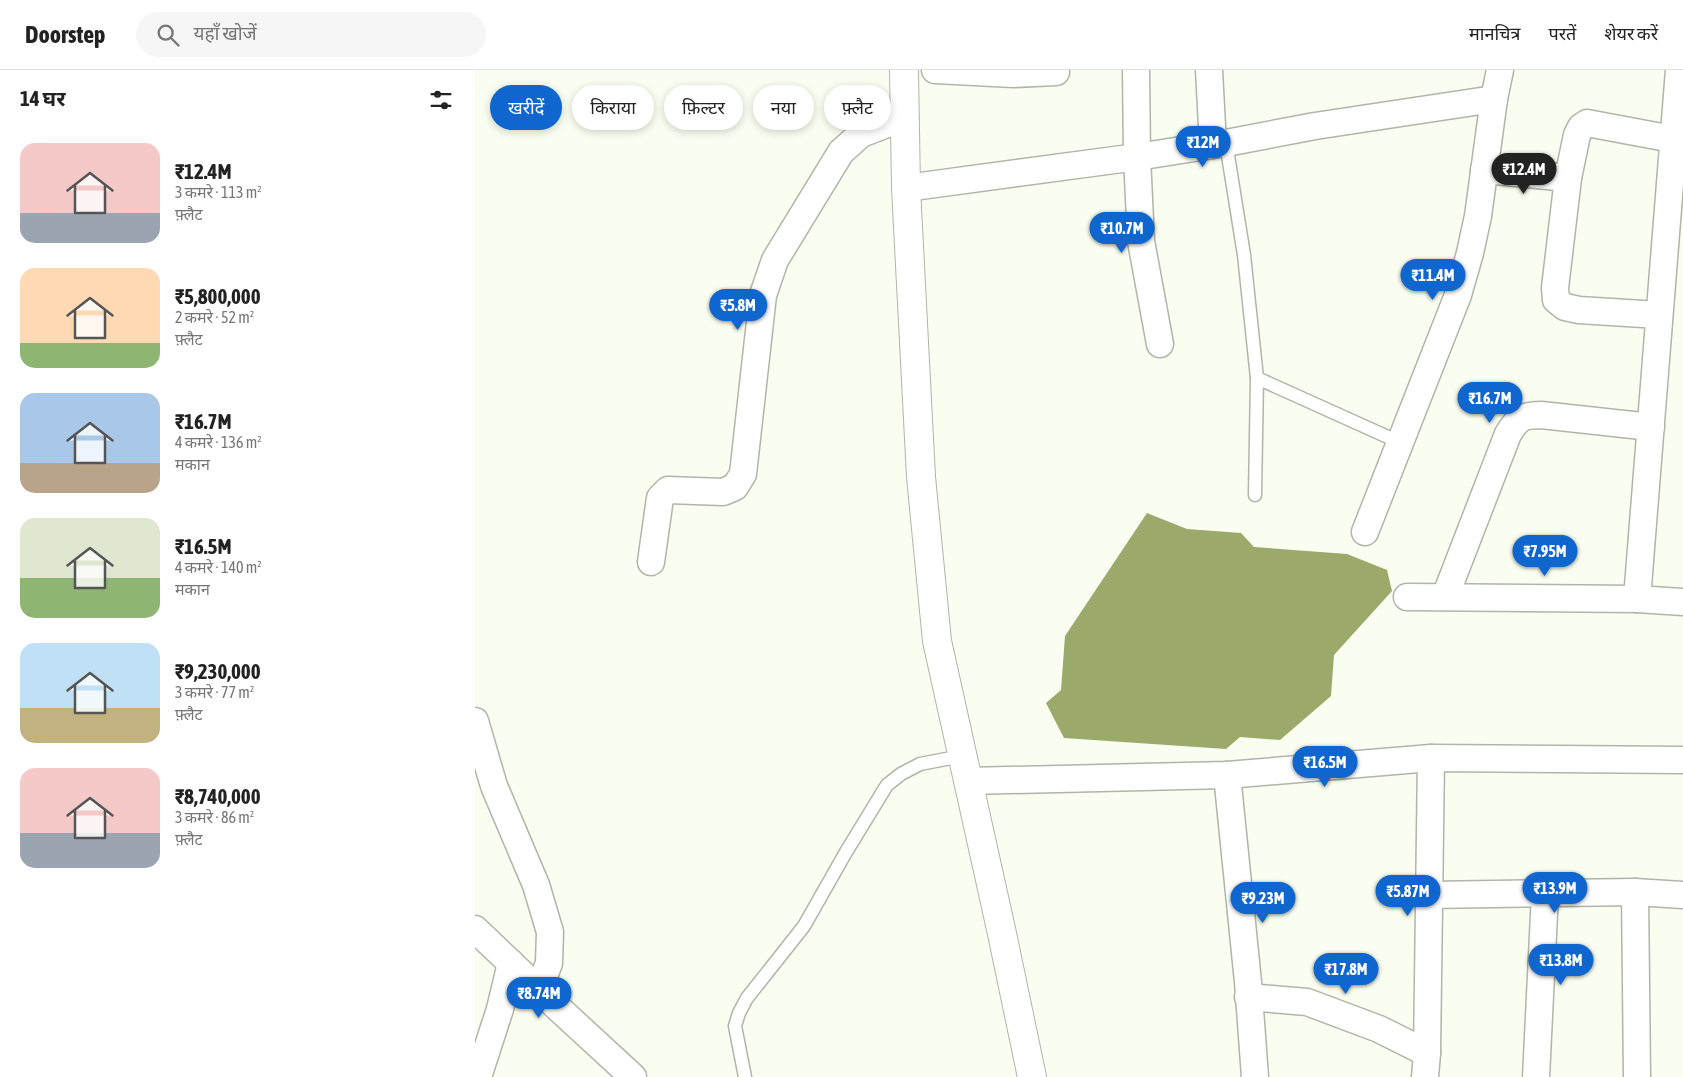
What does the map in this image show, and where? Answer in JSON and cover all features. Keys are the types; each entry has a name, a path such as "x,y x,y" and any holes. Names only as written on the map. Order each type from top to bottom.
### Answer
{"street":[{"path":"904,70 906,188 921,477 936,631 1032,1077"},
{"path":"935,70 1013,74 1056,72"},
{"path":"1136,70 1137,157 1141,241 1160,344"},
{"path":"1209,70 1220,144"},
{"path":"1365,532 1458,294 1471,253 1500,70"},
{"path":"1637,599 1659,315 1678,140 1679,70"},
{"path":"906,188 1137,157 1315,126 1494,99"},
{"path":"651,562 660,498 668,490 723,492 735,487 743,474 763,295 775,260 841,152 861,134 905,116"},
{"path":"1659,315 1579,310 1565,307 1556,300 1555,288 1568,178 1577,135 1581,127 1587,123 1678,140"},
{"path":"1484,170 1568,178"},
{"path":"1445,596 1508,434 1516,421 1526,415 1541,415 1651,426"},
{"path":"1407,597 1637,599 1683,602"},
{"path":"475,721 494,786 536,885 550,932 549,963 539,990"},
{"path":"965,769 1227,775 1431,758 1683,760"},
{"path":"1426,1065 1431,758"},
{"path":"1227,775 1255,1077"},
{"path":"1428,895 1635,892 1683,895"},
{"path":"1635,892 1637,1077"},
{"path":"1536,1077 1545,894"},
{"path":"475,929 627,1075"},
{"path":"478,1077 500,1008 511,963"},
{"path":"1248,990 1307,1002 1379,1029 1426,1065"}],"lane":[{"path":"1220,144 1244,255 1257,378 1255,495"},
{"path":"1257,378 1399,442"},
{"path":"745,1077 735,1026 739,1013 747,998 804,926 887,785 901,774 920,764 965,769"}],"shaded area":[{"path":"1147,513 1187,529 1241,533 1254,547 1347,554 1387,570 1392,591 1334,655 1331,696 1280,740 1240,737 1226,749 1064,738 1046,703 1061,690 1065,636"}]}
